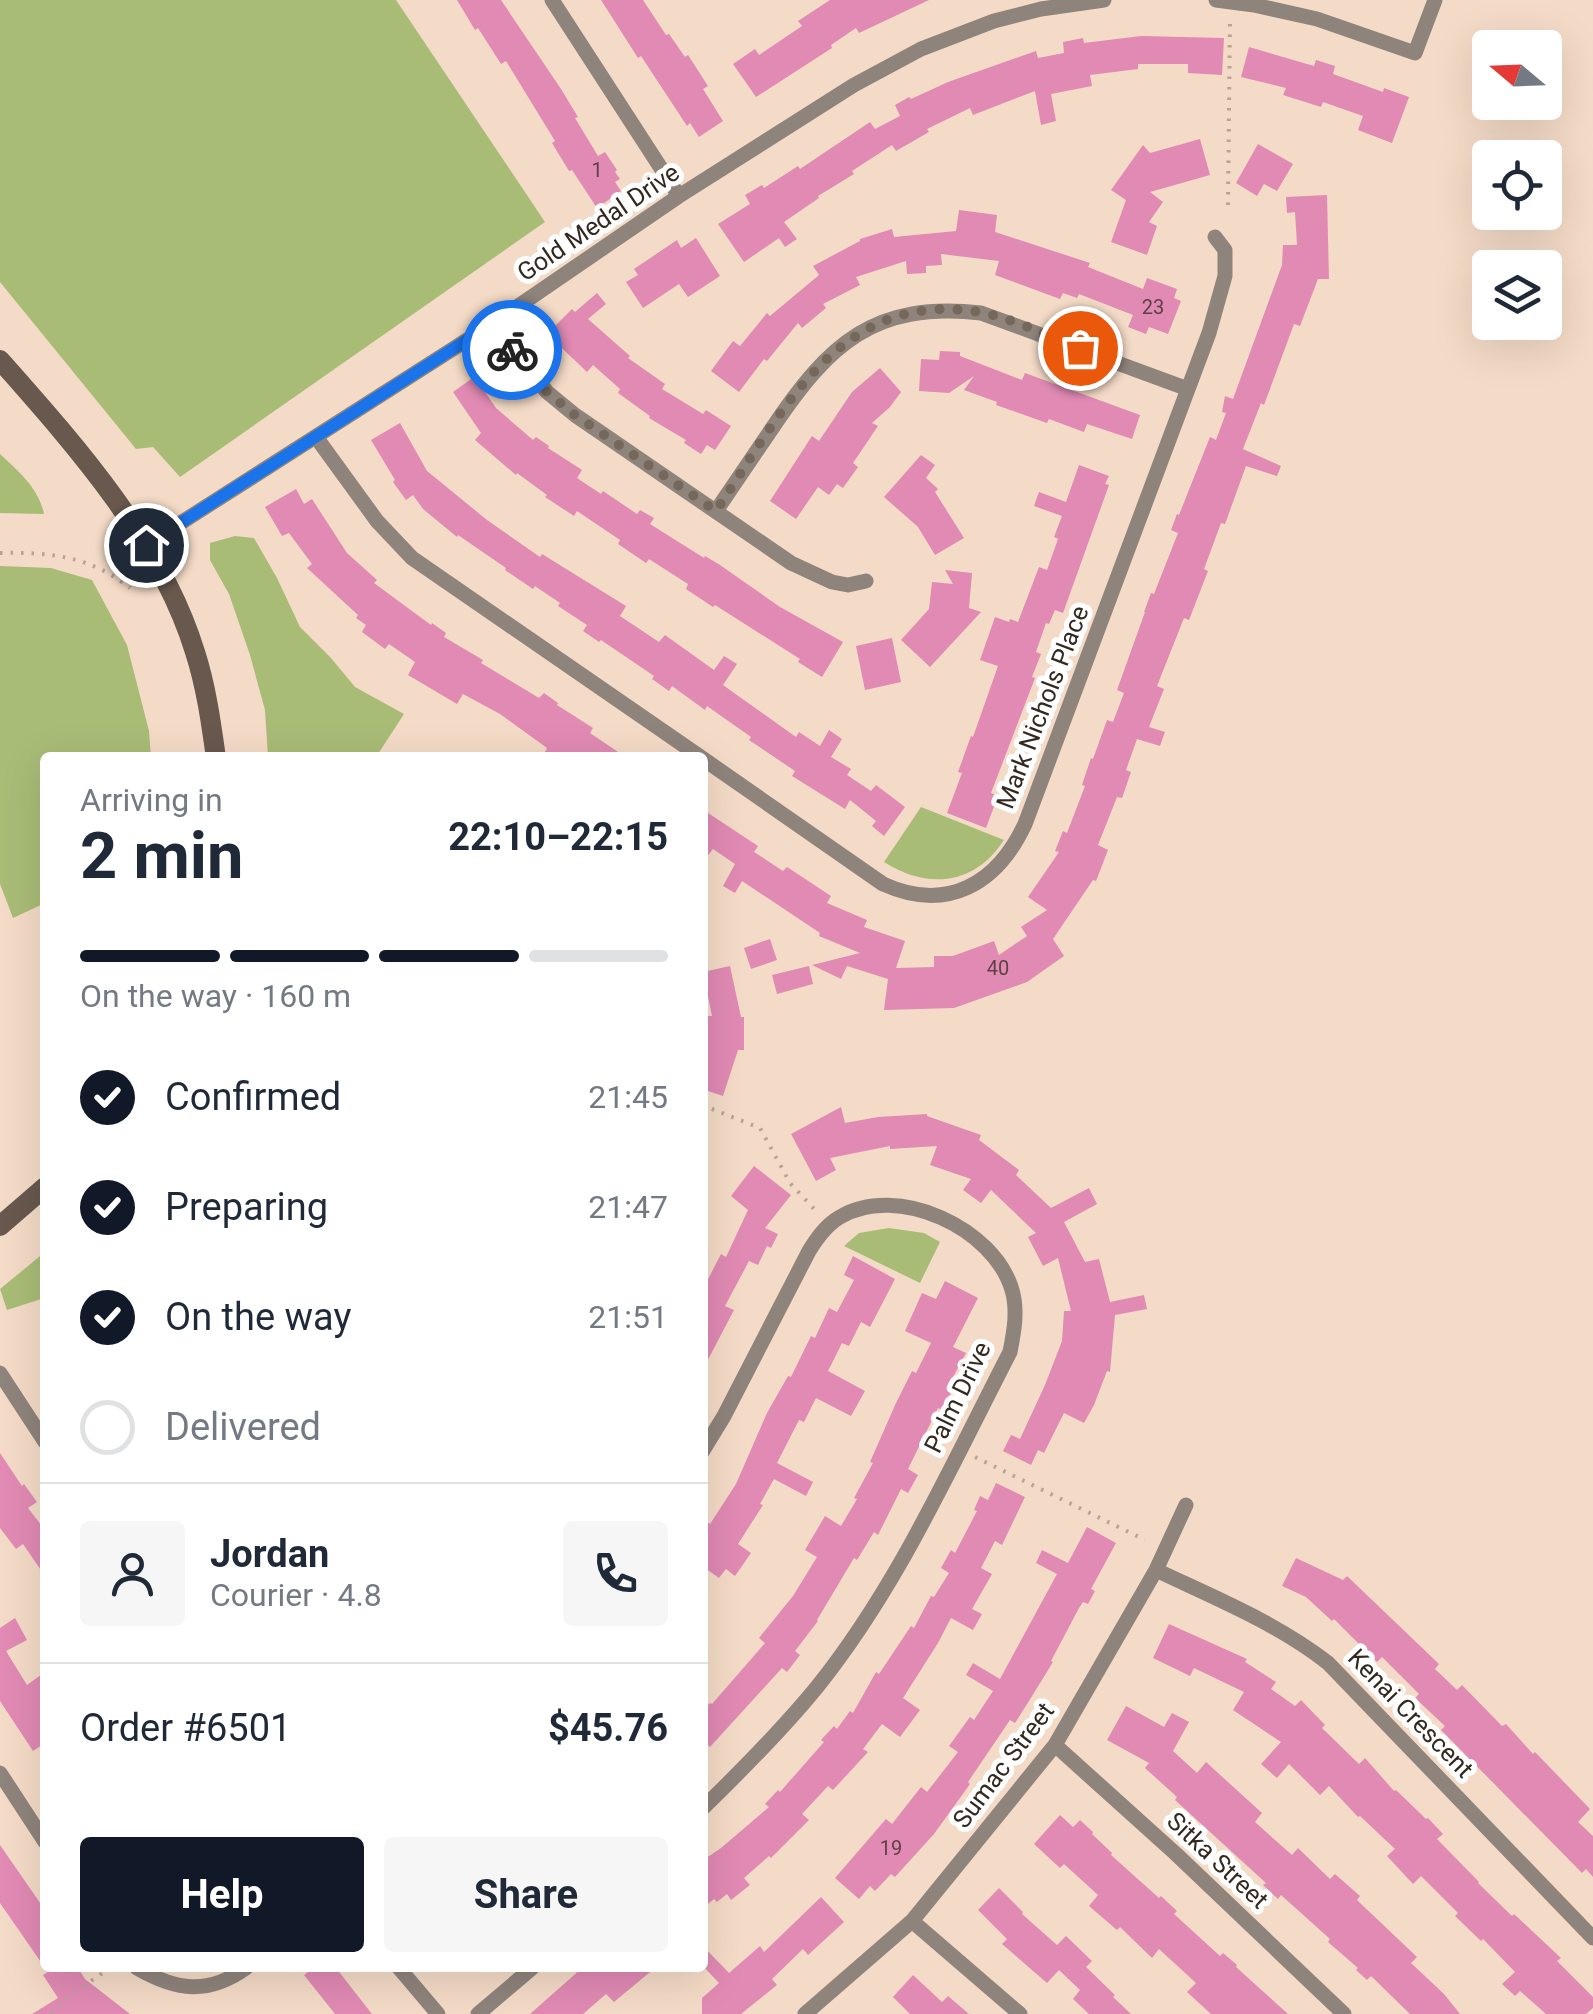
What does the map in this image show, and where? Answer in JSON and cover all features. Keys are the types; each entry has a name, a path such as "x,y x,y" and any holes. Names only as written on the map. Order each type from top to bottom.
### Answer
{"main road":[{"path":"0,360 68,437 146,545 171,591 195,651 215,752"},
{"path":"0,1226 40,1191"}],"street":[{"path":"552,0 679,196"},
{"name":"Gold Medal Drive","path":"146,545 492,324 679,196 854,85 921,50 994,21 1104,0"},
{"path":"1216,0 1317,19 1415,53 1435,0"},
{"name":"Mark Nichols Place","path":"708,762 883,884 899,891 932,895 954,892 997,869 1015,846 1025,824 1209,333 1225,276 1225,250 1215,237"},
{"path":"716,511 816,369 857,334 907,314 943,310 981,313 1188,389"},
{"path":"492,324 547,392 575,415 790,563 832,582 866,581"},
{"name":"Mark Nichols Place","path":"316,437 377,520 412,558 693,752"},
{"name":"Palm Drive","path":"708,1442 809,1251 822,1231 838,1218 855,1210 910,1206 946,1220 978,1240 998,1262 1012,1290 1016,1324 1010,1352 906,1554 816,1688 708,1803"},
{"path":"0,1373 40,1434"},
{"name":"Sumac Street","path":"805,2014 912,1920 1054,1745 1156,1570 1186,1505"},
{"name":"Kenai Crescent","path":"1156,1570 1270,1625 1328,1663 1593,1938"},
{"name":"Sitka Street","path":"1054,1745 1176,1854 1344,2014"},
{"path":"0,1773 40,1834"},
{"path":"912,1920 1020,2014"},
{"path":"145,1972 170,1984 207,1987 228,1981 240,1972"},
{"path":"402,1972 438,2014"},
{"path":"478,2014 527,1972"}],"path":[{"path":"1228,204 1230,18"},
{"path":"0,553 72,558 96,566 130,588"},
{"path":"708,1106 760,1128 790,1183 816,1211"},
{"path":"975,1457 1145,1540"},
{"path":"51,2014 67,1997 103,1972"}],"green space":[{"path":"0,0 396,0 545,222 180,477 153,447 136,449 0,282"},
{"path":"0,454 33,488 44,514 0,513"},
{"path":"235,536 254,538 300,627 355,687 404,714 379,752 268,752 265,710 250,655 229,594 210,560 210,543"},
{"path":"0,566 51,568 92,580 127,645 151,752 40,752 40,905 13,918 0,884"},
{"path":"921,807 1004,840 992,855 965,874 934,879 901,871 884,862"},
{"path":"889,1228 924,1233 940,1242 920,1283 844,1246 859,1233"},
{"path":"40,1256 40,1299 7,1310 0,1289"}],"building":[{"path":"457,0 501,0 561,89 598,156 605,152 617,170 620,179 615,182 621,191 597,208 569,171 506,61 501,64"},
{"path":"601,0 643,0 666,35 685,57 688,55 708,86 703,89 723,121 699,137 690,123 687,126"},
{"path":"830,0 929,0 859,33 856,28 756,97 733,64 755,49 759,55 802,26 798,21"},
{"path":"1141,36 1224,38 1222,75 1188,73 1188,64 1138,64 1138,69 1090,75 1092,86 1051,94 1056,121 1041,125 1035,91 973,115 970,108 927,129 929,132 896,151 892,145 852,171 854,174 784,222 797,239 785,247 779,238 744,262 718,224 750,204 745,195 798,166 800,169 870,122 875,129 900,116 895,105 909,97 1036,51 1038,58 1064,53 1063,42"},
{"path":"1249,47 1314,66 1316,60 1335,66 1333,74 1409,97 1392,143 1358,130 1363,116 1323,102 1321,107 1283,95 1286,88 1241,77"},
{"path":"1200,139 1210,175 1150,192 1163,202 1149,222 1157,226 1147,255 1111,242 1126,200 1111,190 1143,145 1150,153"},
{"path":"1258,144 1293,164 1277,191 1264,184 1257,196 1236,183"},
{"path":"1327,195 1329,279 1318,279 1300,326 1294,324 1243,449 1281,466 1277,476 1246,466 1225,524 1221,523 1189,620 1184,618 1157,686 1164,689 1149,727 1165,732 1160,746 1137,739 1126,770 1131,772 1122,798 1117,797 1098,845 1108,850 1096,881 1093,880 1053,939 1064,956 1027,982 954,1008 884,1010 888,979 847,966 841,979 812,965 860,953 819,936 820,933 742,881 735,893 723,886 735,864 713,849 708,855 708,813 758,846 754,852 783,871 787,867 831,896 827,903 867,920 864,927 905,941 896,968 934,967 934,956 953,956 994,941 999,955 1027,936 1021,927 1047,910 1028,897 1059,852 1055,851 1063,831 1067,833 1091,758 1107,720 1113,722 1124,693 1117,690 1151,593 1154,594 1178,533 1171,530 1177,514 1210,437 1216,440 1226,413 1222,412 1225,396 1233,399 1282,265 1283,245 1297,245 1295,212 1287,213 1286,197"},
{"path":"959,210 997,215 995,232 1090,263 1088,267 1143,289 1147,278 1177,289 1174,298 1181,301 1168,334 1149,327 1146,334 1128,327 1133,315 1079,294 1077,298 1063,293 1060,299 995,275 999,261 941,254 942,265 926,266 926,273 907,274 906,261 856,277 860,285 823,304 826,308 802,328 798,323 739,392 711,371 733,341 740,346 767,313 770,316 819,275 813,266 860,239 892,229 894,237 956,231"},
{"path":"696,238 720,276 688,297 679,284 643,308 626,282 638,275 634,269 677,240 681,248"},
{"path":"597,293 606,304 588,319 628,358 665,384 662,389 731,426 715,450 707,445 701,454 684,443 686,440 618,393 620,389 593,365 587,372 547,334 572,309 575,312"},
{"path":"940,351 960,352 960,356 1022,380 1025,373 1140,415 1132,439 1087,424 1084,432 1049,419 1047,423 996,405 997,402 964,390 974,376 949,393 919,391 921,359 939,360"},
{"path":"880,368 901,392 872,423 878,426 853,463 858,467 843,488 837,484 829,495 818,487 796,519 770,501 812,436 819,441 852,392"},
{"path":"481,372 492,388 485,392 496,408 533,440 536,437 582,470 577,478 637,514 640,510 654,518 650,524 720,565 780,607 843,642 822,677 798,662 800,659 686,589 688,584 649,559 646,563 577,511 574,516 545,497 475,440 481,433 453,392"},
{"path":"400,423 427,471 540,557 542,554 626,606 620,616 659,642 665,635 714,670 724,656 737,664 723,685 796,737 799,732 820,746 829,730 842,739 831,757 851,769 847,775 871,791 876,785 905,807 884,836 872,826 876,821 850,800 845,809 792,776 795,771 707,706 705,710 672,686 669,691 652,679 654,676 583,631 587,625 558,606 560,603 457,537 423,509 413,495 406,500 371,440"},
{"path":"921,455 935,465 926,478 938,489 935,492 964,538 935,555 918,527 884,497"},
{"path":"1079,465 1109,476 1105,484 1109,485 1063,613 1055,610 1049,624 1046,623 1036,652 1041,654 1032,677 1035,678 991,793 998,796 986,828 947,813 962,773 958,772 998,666 980,660 995,617 1018,622 1039,567 1047,570 1058,539 1054,537 1062,516 1034,506 1039,492 1066,502"},
{"path":"296,489 304,504 312,499 347,553 377,580 374,583 446,633 444,637 483,660 481,663 539,698 544,693 593,728 590,733 618,752 545,752 547,748 500,714 463,694 457,704 408,675 415,662 389,644 385,649 362,632 366,625 307,568 312,564 289,533 282,536 265,507"},
{"path":"945,570 972,573 969,608 981,612 930,667 901,640 929,609 932,582 953,584"},
{"path":"892,638 901,682 865,690 856,646"},
{"path":"770,939 777,960 751,969 744,948"},
{"path":"730,966 744,1017 744,1050 738,1050 723,1096 708,1091 708,1016 712,1016 708,971"},
{"path":"809,966 813,984 777,994 772,975"},
{"path":"841,1107 845,1123 927,1114 981,1135 979,1140 1019,1170 1016,1175 1051,1208 1089,1188 1097,1204 1064,1222 1085,1262 1099,1259 1110,1302 1144,1295 1147,1309 1115,1315 1110,1372 1107,1371 1084,1423 1064,1413 1044,1453 1038,1450 1031,1465 1003,1451 1011,1435 1020,1439 1062,1341 1064,1311 1071,1311 1058,1258 1043,1266 1028,1237 1036,1233 991,1190 981,1203 963,1190 971,1179 930,1165 937,1146 890,1146 830,1158 836,1170 816,1181 791,1134"},
{"path":"754,1166 791,1195 765,1228 778,1234 771,1248 767,1246 758,1265 749,1261 725,1306 734,1310 708,1360 708,1279 721,1254 726,1257 748,1210 731,1196"},
{"path":"853,1256 895,1279 870,1327 861,1322 849,1346 842,1343 828,1371 865,1391 851,1416 816,1398 804,1422 799,1420 777,1463 813,1482 806,1496 774,1479 738,1544 751,1553 735,1576 726,1569 719,1578 708,1570 708,1522 736,1484 767,1413 811,1336 815,1338 829,1308 837,1312 854,1280 844,1275"},
{"path":"945,1281 978,1298 953,1347 966,1353 947,1388 952,1391 942,1410 938,1408 908,1469 918,1475 908,1493 901,1489 878,1535 874,1532 857,1560 854,1558 818,1621 795,1651 800,1655 787,1672 782,1668 710,1747 708,1705 765,1643 759,1638 793,1596 817,1557 805,1550 825,1516 841,1526 857,1499 854,1498 873,1463 870,1462 896,1403 931,1343 905,1331 922,1293 936,1299"},
{"path":"0,1453 37,1502 28,1508 40,1524 40,1569 23,1544 16,1549 0,1528"},
{"path":"996,1483 1025,1497 1002,1545 995,1541 981,1568 992,1574 972,1609 982,1614 973,1630 951,1618 903,1698 920,1710 900,1737 882,1724 863,1749 868,1752 833,1790 828,1786 802,1814 809,1820 771,1858 744,1878 750,1885 731,1900 727,1894 708,1904 708,1857 769,1807 765,1804 824,1742 821,1740 834,1726 837,1729 850,1711 853,1713 876,1672 879,1674 911,1626 914,1628 949,1573 941,1568 951,1550 955,1553 977,1511 974,1510 980,1496 988,1500"},
{"path":"1087,1527 1116,1543 1091,1589 1095,1591 1088,1604 1083,1602 1079,1608 1053,1662 1015,1723 1010,1720 934,1834 895,1877 891,1874 875,1891 870,1886 859,1899 835,1878 886,1819 892,1824 921,1787 927,1792 958,1752 949,1746 970,1717 974,1720 993,1691 966,1675 973,1663 1000,1679 1057,1574 1036,1563 1042,1550 1068,1563"},
{"path":"1296,1558 1343,1580 1347,1576 1439,1664 1435,1669 1457,1690 1462,1685 1502,1726 1506,1724 1590,1809 1578,1822 1593,1836 1593,1877 1586,1869 1582,1873 1441,1730 1445,1726 1415,1698 1419,1694 1382,1657 1377,1662 1334,1619 1306,1597 1282,1586"},
{"path":"15,1618 27,1640 6,1651 27,1685 40,1676 40,1746 33,1751 0,1701 0,1628"},
{"path":"1169,1624 1247,1659 1245,1662 1276,1682 1271,1689 1295,1706 1301,1700 1325,1725 1322,1728 1359,1764 1365,1758 1394,1791 1428,1818 1443,1834 1437,1839 1478,1883 1561,1958 1557,1961 1593,1997 1593,2008 1586,2014 1546,2014 1520,1991 1515,1996 1502,1984 1515,1972 1455,1916 1458,1913 1421,1876 1413,1884 1387,1856 1395,1849 1329,1786 1320,1795 1289,1764 1277,1778 1261,1764 1281,1742 1233,1710 1244,1692 1194,1668 1190,1676 1153,1658"},
{"path":"1126,1706 1164,1727 1172,1713 1189,1722 1173,1751 1197,1773 1206,1762 1262,1813 1255,1822 1292,1855 1298,1848 1330,1879 1335,1874 1360,1896 1357,1900 1417,1957 1411,1963 1460,2014 1410,2014 1371,1976 1367,1980 1356,1970 1328,1942 1330,1939 1281,1895 1278,1899 1263,1885 1266,1883 1175,1800 1177,1797 1145,1768 1149,1763 1107,1740"},
{"path":"1060,1815 1073,1827 1080,1820 1111,1855 1177,1911 1174,1914 1220,1956 1223,1953 1237,1965 1288,2014 1211,2014 1187,1992 1196,1983 1159,1949 1152,1958 1120,1927 1117,1930 1089,1906 1098,1895 1064,1864 1060,1868 1034,1844"},
{"path":"0,1845 40,1903 40,1961 0,1903"},
{"path":"999,1888 1057,1945 1066,1936 1092,1961 1086,1967 1131,2014 1089,2014 1073,1999 1080,1990 1059,1970 1047,1983 1002,1944 1007,1939 978,1910"},
{"path":"821,1897 844,1922 808,1955 803,1949 772,1979 777,1985 741,2014 702,2014 702,1998 719,1983 708,1971 708,1951 729,1973 760,1946 764,1952"},
{"path":"81,1972 130,2014 32,2014 58,1998 43,1975"},
{"path":"339,1972 372,2014 335,2014 304,1975"},
{"path":"577,1972 650,1972 614,2002 606,1994 583,2014 530,2014"},
{"path":"913,1975 942,2002 948,1996 969,2014 910,2014 893,1997"}],"way so far":[{"path":"512,350 547,392 575,415 716,511 816,369 837,348 882,322 932,310 981,313 1080,348"}],"route":[{"path":"146,545 492,324 512,350"}]}
